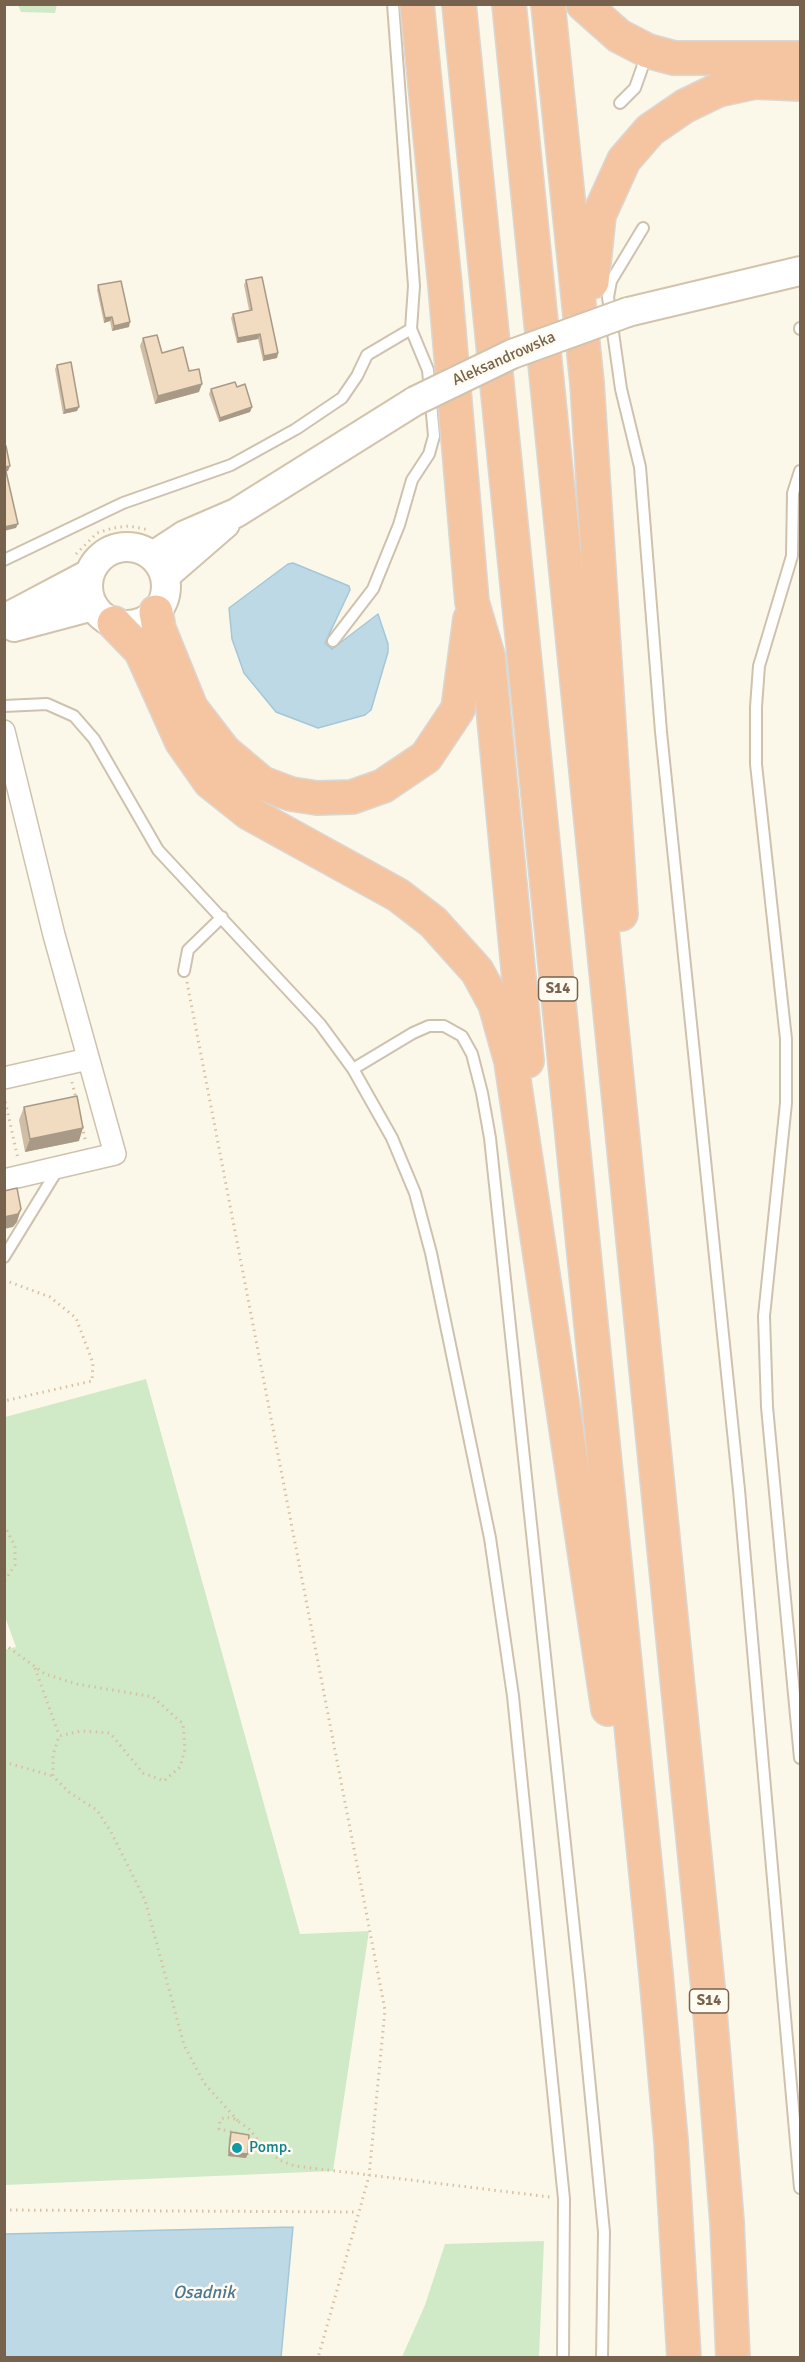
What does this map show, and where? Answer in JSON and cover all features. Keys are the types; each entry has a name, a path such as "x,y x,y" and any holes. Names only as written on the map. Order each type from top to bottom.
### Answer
{"highway":[{"path":"417,4 445,285 472,602 488,656 554,1345"},
{"name":"S14","path":"459,4 656,1974 671,2141 684,2358"},
{"name":"S14","path":"509,4 708,1987 727,2222 733,2358"},
{"path":"548,4 587,383 618,859 623,970 624,1156"},
{"path":"584,4 619,36 648,51 674,58 708,60 801,58"},
{"path":"587,383 593,248 599,215 624,160 650,130 685,106 718,90 755,82 801,84"},
{"path":"156,612 159,629 191,708 224,751 262,783 291,794 317,798 352,797 382,786 426,757 458,709 472,602"},
{"path":"103,614 141,651 182,742 210,782 249,813 399,895 433,922 477,971 495,1004 511,1061 626,1826 656,1974"}],"main road":[{"name":"Aleksandrowska","path":"159,566 197,551 236,513 416,401 513,354 628,312 801,271"},
{"path":"4,629 103,614 137,624 156,612 163,602 159,566 136,548 117,548 95,562 89,573 87,585 103,614"},
{"path":"4,618 89,573"}],"street":[{"path":"4,731 78,1061 115,1154 13,1178"},
{"path":"4,1078 78,1061"}],"lane":[{"path":"333,641 373,589 399,525 412,480 429,454 434,436 428,369 411,329 414,286 393,4"},
{"path":"620,103 635,88 648,51"},
{"path":"644,228 610,281 608,297 621,389 640,468 661,732 739,1490 801,2188"},
{"path":"4,560 123,503 231,465 296,429 342,398 357,376 367,355 411,329"},
{"path":"801,471 794,493 792,556 759,666 756,764 786,1039 786,1103 764,1316 767,1407 801,1758"},
{"path":"4,706 47,704 74,716 94,739 158,850 320,1024 353,1069 392,1138 415,1193 431,1253 490,1538 513,1696 564,2199 563,2358"},
{"path":"184,971 188,950 222,917"},
{"path":"353,1069 413,1033 429,1026 444,1026 462,1036 472,1054 482,1093 490,1138 604,2232 602,2358"},
{"path":"4,1257 58,1168"}],"path":[{"path":"184,971 385,2010 369,2176 318,2358"},
{"path":"78,1061 78,1106"},
{"path":"4,1096 13,1178"},
{"path":"80,1117 90,1161"},
{"path":"4,1280 50,1297 76,1318 93,1363 92,1381 4,1401"},
{"path":"4,1525 15,1546 15,1566 4,1582"},
{"path":"4,1644 45,1674 77,1684 153,1697 183,1724 185,1749 180,1767 164,1781 143,1773 110,1733 81,1731 59,1736"},
{"path":"34,1667 59,1736 53,1755 53,1776"},
{"path":"4,1762 53,1776 70,1793 97,1810 111,1832 145,1899 184,2045 204,2083 239,2122 279,2160 295,2166 564,2199"},
{"path":"239,2122 225,2117 218,2127 242,2134 265,2148"},
{"path":"4,2210 358,2212"}],"green space":[{"path":"18,5 57,5 55,13 21,12"},
{"path":"146,1379 300,1934 369,1931 333,2171 5,2185 4,1650 16,1647 4,1614 5,1417"},
{"path":"544,2241 539,2357 402,2357 425,2305 445,2244"}],"water":[{"path":"293,563 349,586 350,590 325,643 332,649 378,614 388,644 388,652 371,710 365,715 318,728 276,712 244,673 232,639 229,608 288,564"},
{"name":"Osadnik","path":"293,2227 281,2357 5,2357 5,2234"}],"building":[{"path":"262,277 278,353 264,356 260,334 238,338 233,314 252,310 246,280"},
{"path":"121,281 130,322 114,326 112,317 105,318 98,285"},
{"path":"157,335 162,353 183,347 189,371 199,369 202,384 158,396 143,338"},
{"path":"71,362 79,407 65,410 57,365"},
{"path":"235,382 237,387 245,384 252,407 220,418 211,389"},
{"path":"4,446 6,446 10,466 5,467 18,524 4,527"},
{"path":"77,1096 83,1128 30,1139 24,1107"},
{"path":"17,1188 21,1209 18,1214 4,1217 4,1191"},
{"name":"Pomp.","path":"231,2132 249,2135 248,2154 229,2152"}],"place":[{"name":"Pomp.","path":"237,2148"}]}
